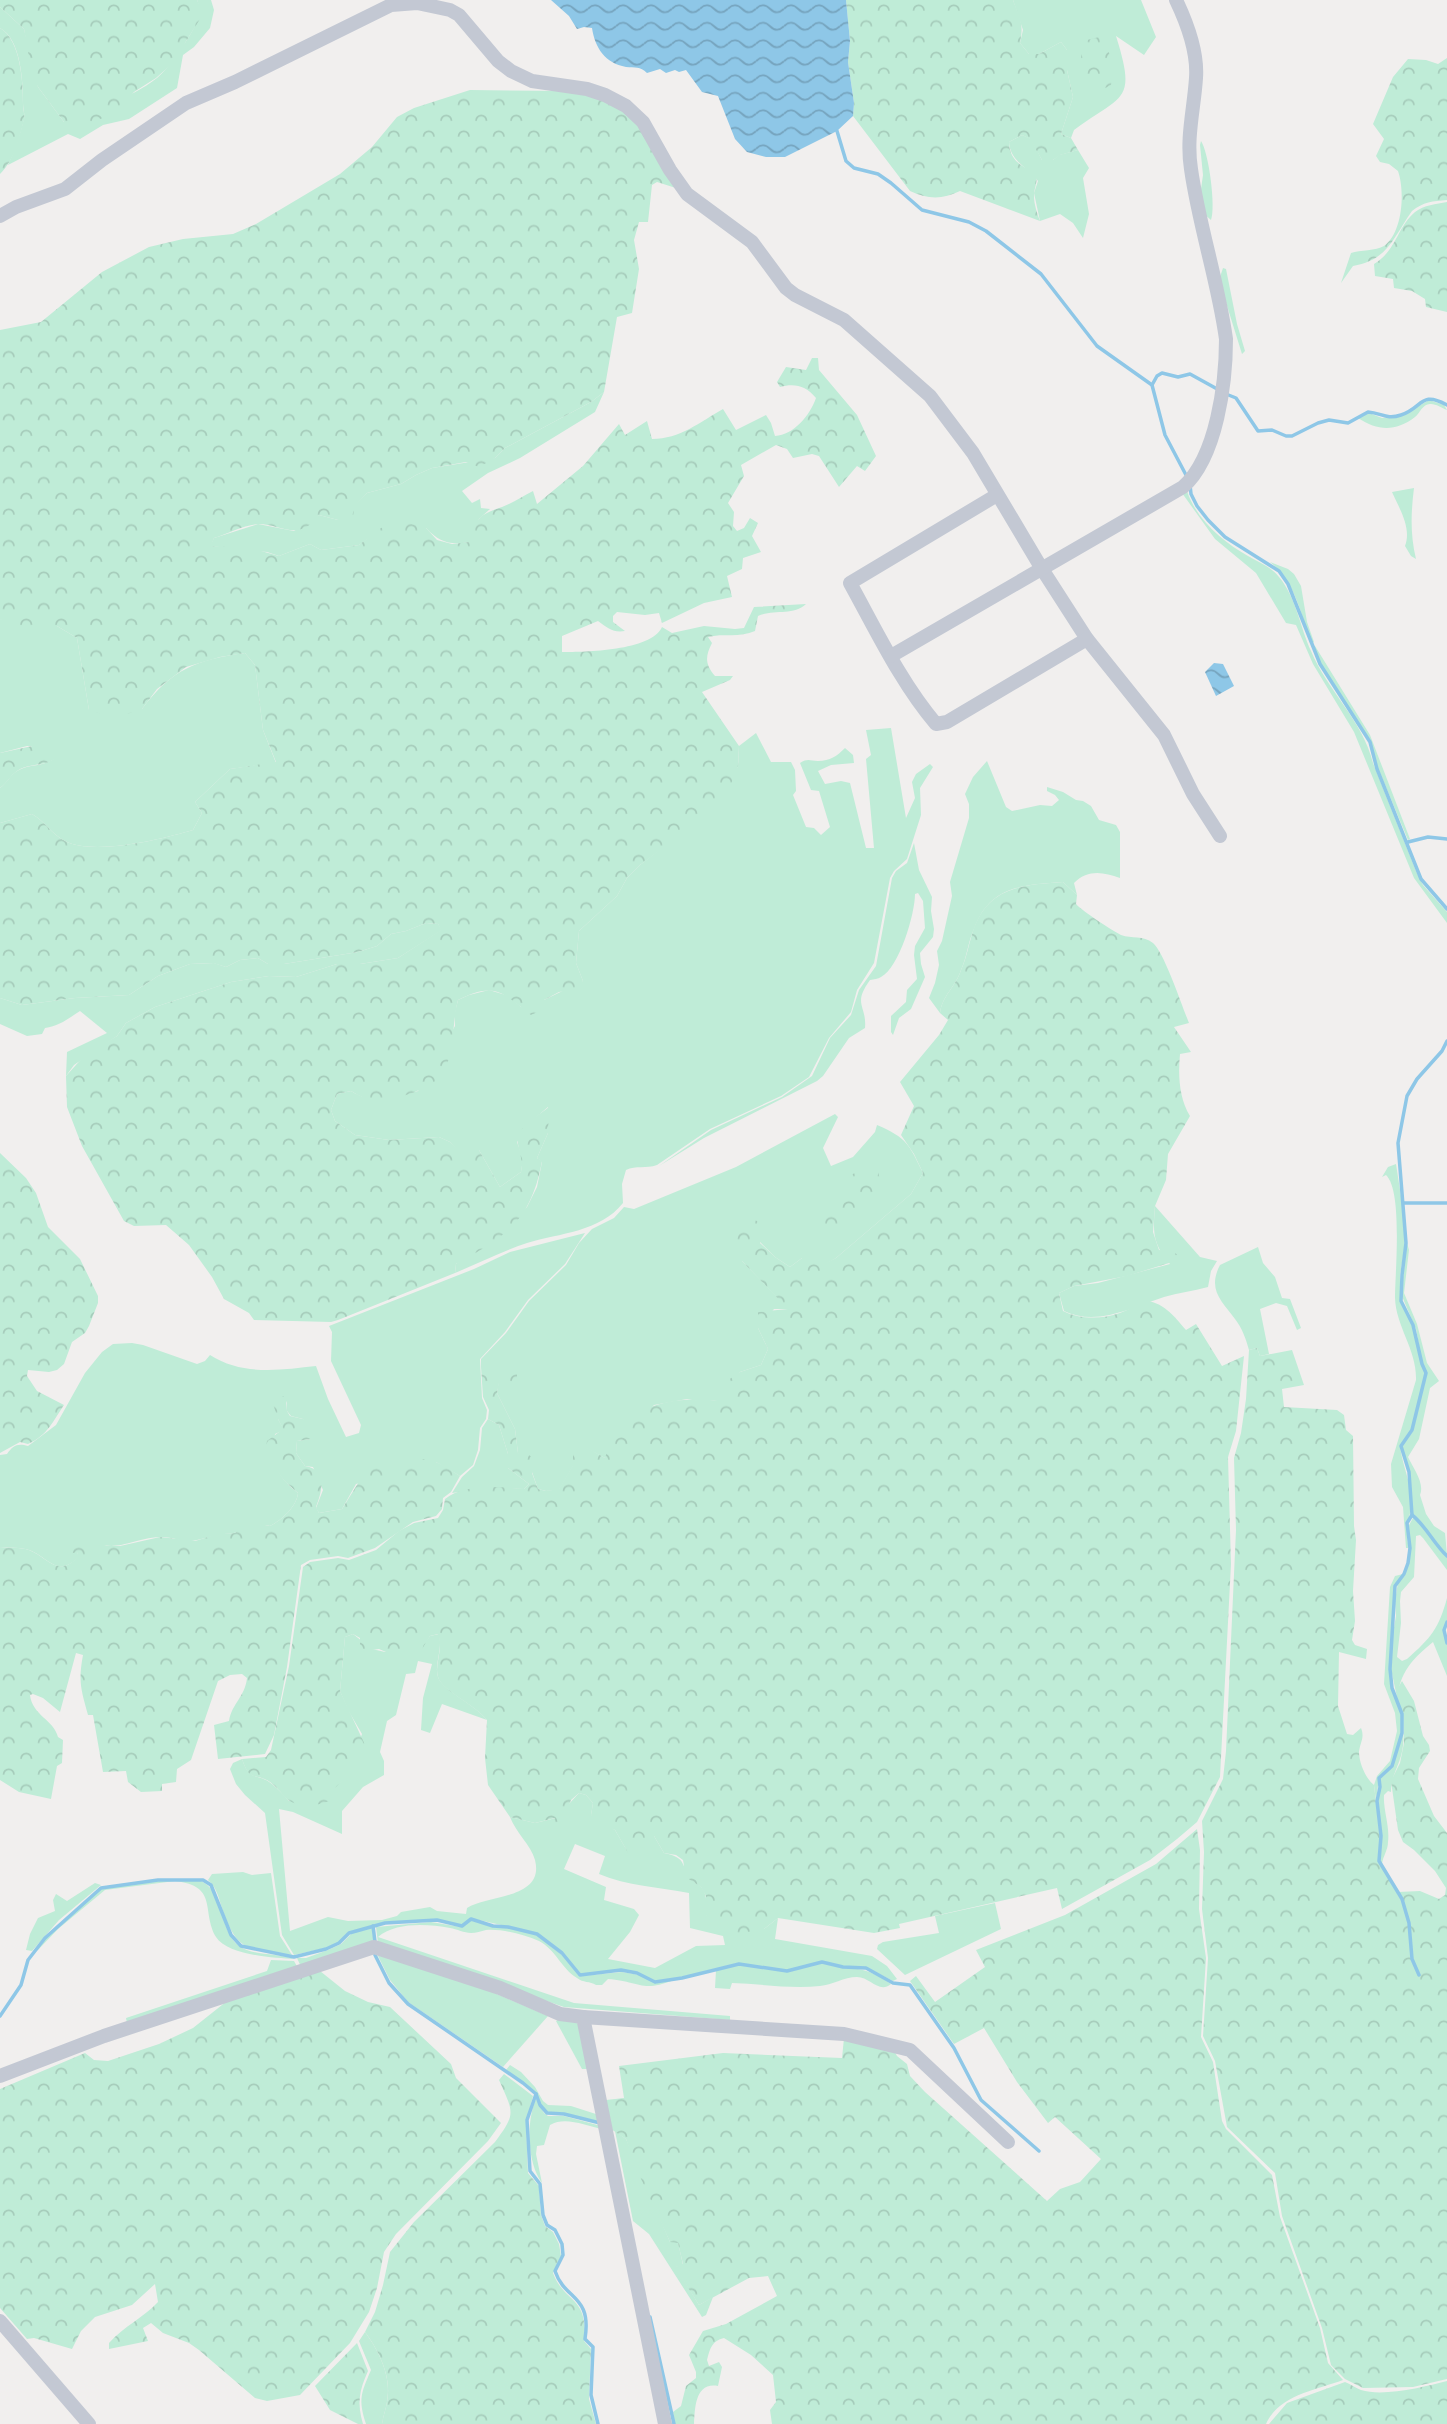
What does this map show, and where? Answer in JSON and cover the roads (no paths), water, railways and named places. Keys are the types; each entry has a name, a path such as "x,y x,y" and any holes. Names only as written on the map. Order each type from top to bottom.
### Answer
{"street":[{"path":"891,656 1183,487 1196,473 1213,432 1225,369 1226,339 1190,166 1190,118 1196,77 1195,59 1191,38 1176,0"},
{"path":"0,216 65,189 102,160 186,103 235,82 391,5 417,3 450,10 459,15 498,61 511,71 532,81 587,89 605,95 634,113 643,122 687,194 752,242 795,295 844,320 930,396 973,453 1087,639 1164,735 1194,794 1220,836"},
{"path":"997,495 850,583 926,713 936,724 947,722 1087,639"},
{"path":"0,2076 104,2036 374,1947 500,1988 560,2014 844,2034 910,2050 1008,2142"},
{"path":"583,2017 665,2424"},
{"path":"0,2321 89,2424"}],"water":[{"path":"551,0 846,0 853,116 837,131 785,157 766,157 747,152 735,139 718,96 702,92 686,70 666,73 660,69 647,73 640,68 612,62 602,54 592,28 577,29 569,16"},
{"path":"1214,663 1223,664 1234,686 1216,696 1205,672"}],"waterway":[{"path":"837,131 846,161 854,168 878,174 922,210 969,222 986,231 1041,274 1097,346 1152,385 1165,435 1186,475"},
{"path":"1152,385 1162,373 1178,377 1190,374 1219,390"},
{"path":"1226,394 1236,398 1258,431 1272,430 1286,436 1329,420 1348,423 1368,412 1388,417 1396,416 1408,412 1426,400 1432,399 1447,405"},
{"path":"1190,485 1197,506 1208,520 1225,537 1279,571 1288,584 1320,664 1370,742 1377,769 1421,879 1447,909"},
{"path":"1408,842 1428,837 1447,839"},
{"path":"1419,1975 1412,1959 1409,1923 1402,1899 1379,1861 1381,1836 1377,1801 1379,1778 1392,1766 1402,1733 1402,1714 1392,1688 1390,1669 1395,1586 1408,1563 1410,1548 1407,1523 1412,1515 1409,1472 1401,1446 1412,1430 1426,1373 1413,1325 1401,1301 1406,1243 1398,1143 1407,1096 1447,1041"},
{"path":"1404,1203 1447,1203"},
{"path":"1412,1515 1447,1556"},
{"path":"1447,1622 1444,1630 1447,1643"},
{"path":"0,2016 21,1985 28,1960 45,1938 101,1888 158,1880 203,1880 211,1885 231,1935 241,1946 294,1957 326,1949 339,1943 349,1933 385,1923 437,1920 462,1926 471,1919 537,1934 562,1953 580,1975 621,1970 637,1973 655,1982 739,1964 787,1971 822,1962 843,1967 866,1968 893,1983 910,1985 954,2048 981,2100 1039,2151"},
{"path":"373,1926 375,1942"},
{"path":"375,1955 389,1983 408,2004 523,2083 536,2094 547,2113 564,2114 600,2123"},
{"path":"536,2094 527,2120 530,2171 540,2184 543,2215 547,2225 555,2230 562,2244 563,2255 555,2271 559,2281 576,2299 585,2314 585,2339 593,2347 591,2395 598,2424"},
{"path":"650,2317 674,2424"}]}
